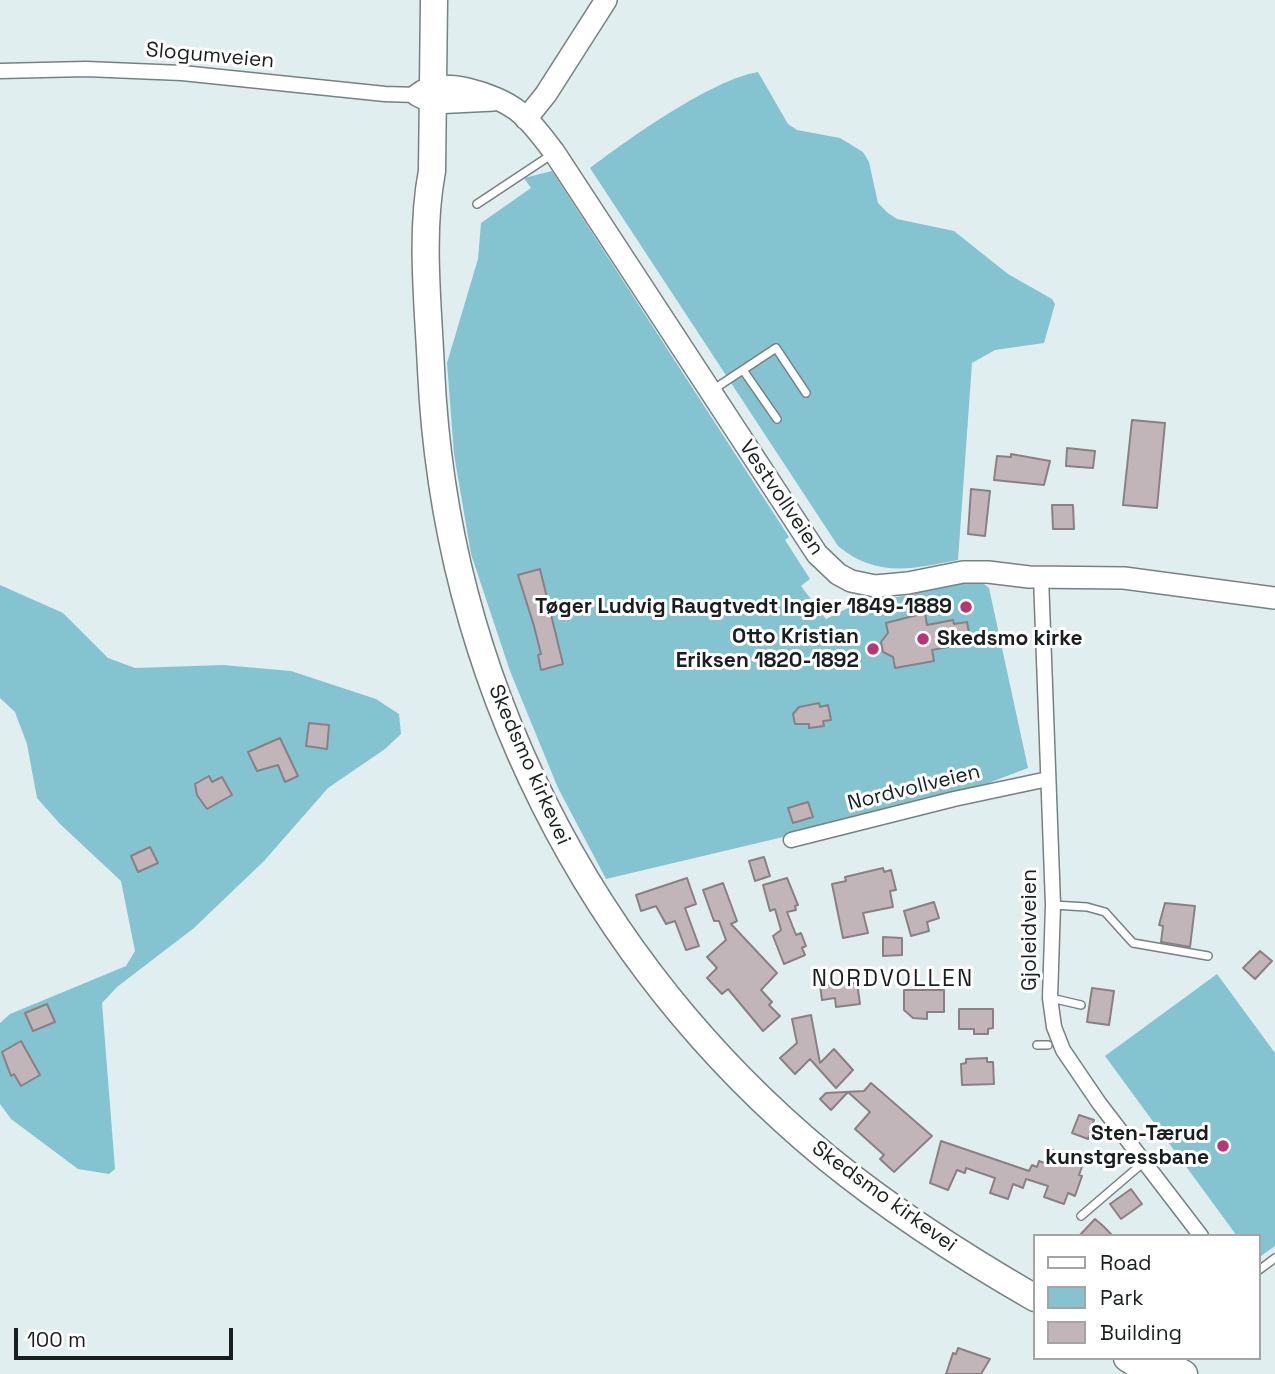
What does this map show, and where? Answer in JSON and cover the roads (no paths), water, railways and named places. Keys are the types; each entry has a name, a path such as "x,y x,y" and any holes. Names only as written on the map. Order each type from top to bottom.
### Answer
{"highway":[{"name":"Skedsmo kirkevei","path":"419,0 432,171 427,199 434,428 450,530 468,606 494,689 535,788 568,854 605,913 660,988 769,1105 824,1155 891,1207 1034,1297"},
{"name":"Skedsmo kirkevei","path":"428,95 434,0"},
{"path":"1130,1360 1152,1374"},
{"path":"1159,1360 1185,1374"}],"street":[{"path":"526,119 546,94 606,0"},
{"name":"Slogumveien","path":"0,71 86,69 182,73 385,94 428,95"},
{"name":"Vestvollveien","path":"428,95 494,100 508,105 526,119 554,152 817,554 838,574 851,581 875,586 975,571 1041,577 1094,572 1275,598"},
{"name":"Gjoleidveien","path":"1041,577 1052,905 1050,998 1054,1027 1063,1050 1199,1234"},
{"name":"Nordvollveien","path":"791,840 954,799 1048,779"}],"lane":[{"path":"477,204 554,152"},
{"path":"710,391 776,348 806,393"},
{"path":"743,370 777,419"},
{"path":"1052,905 1087,907 1105,912 1133,943 1208,956"},
{"path":"1050,998 1081,1004"},
{"path":"1037,1045 1048,1045"},
{"path":"1081,1216 1144,1162"}],"place":[{"name":"Tøger Ludvig Raugtvedt Ingier 1849-1889","path":"966,607"},
{"name":"Skedsmo kirke","path":"923,639"},
{"name":"Otto Kristian Eriksen 1820-1892","path":"873,649"},
{"name":"Sten-Tærud kunstgressbane","path":"1223,1146"}],"district":[{"name":"NORDVOLLEN","path":"893,980"}]}
